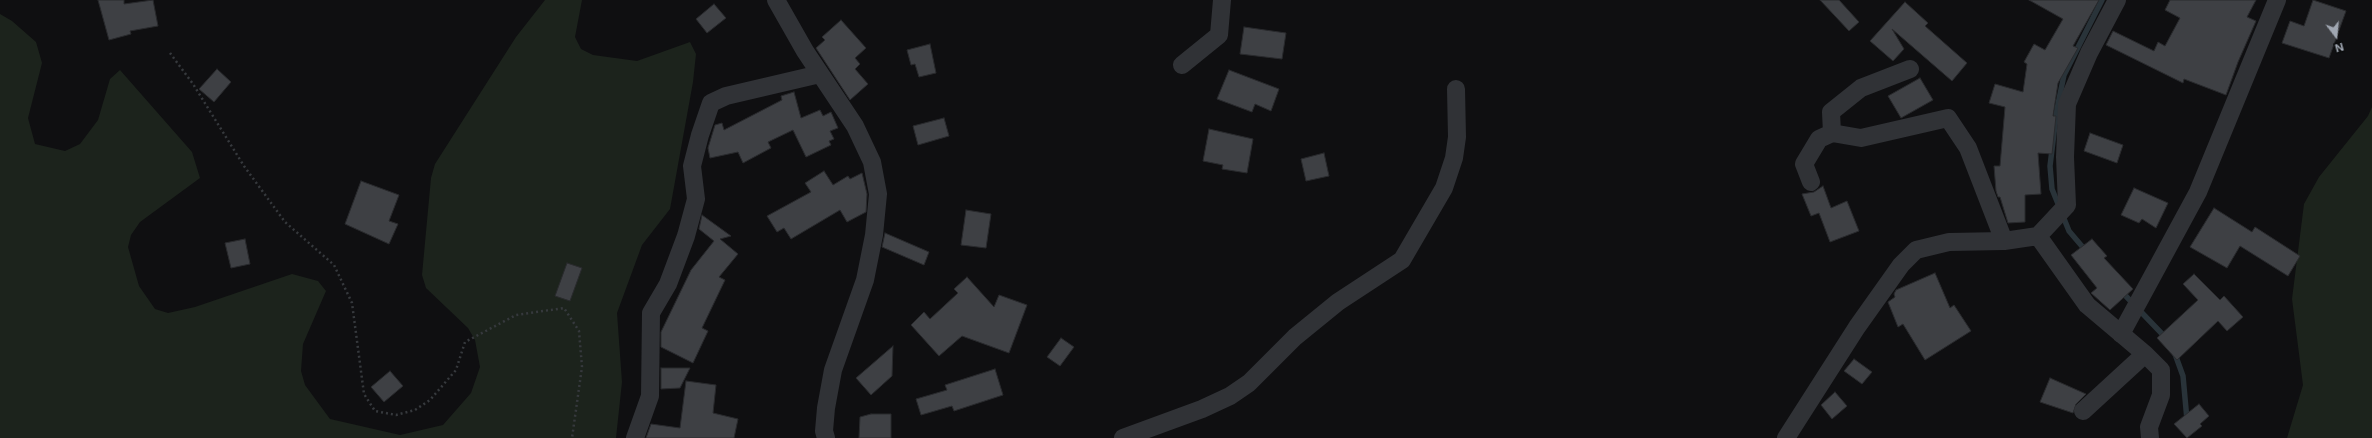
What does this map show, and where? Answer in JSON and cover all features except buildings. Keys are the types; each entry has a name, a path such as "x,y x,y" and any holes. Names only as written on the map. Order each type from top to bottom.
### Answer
{"street":[{"path":"776,0 820,74 855,126 872,162 878,194 874,235 865,280 833,370 826,408 824,431 826,438"},
{"path":"1182,65 1219,35 1222,0"},
{"path":"1786,438 1857,327 1901,265 1916,250 1949,242 2004,241 2038,236 2067,206 2065,157 2067,104 2089,53 2117,0"},
{"path":"2121,334 2198,192 2277,0"},
{"path":"1832,133 1831,112 1860,88 1910,69"},
{"path":"635,438 650,396 651,314 668,284 686,236 696,199 692,166 700,135 711,104 726,96 820,74"},
{"path":"1123,438 1202,409 1243,388 1295,337 1338,302 1402,260 1444,188 1454,158 1457,137 1456,89"},
{"path":"1811,182 1804,164 1819,140 1832,133 1861,138 1948,118 1968,148 2004,241"},
{"path":"2038,236 2087,305 2145,354 2161,370 2161,395 2149,427 2150,438"},
{"path":"2083,411 2145,354"}],"path":[{"path":"170,53 193,84 244,166 286,222 334,265 352,303 364,394 375,410 396,415 415,410 430,400 456,370 465,342 516,315 564,308 579,331 582,367 572,438"}],"shaded area":[{"path":"545,0 582,0 575,37 581,49 593,55 637,61 690,42 696,54 693,82 670,209 642,245 617,313 622,382 616,438 0,438 0,14 12,21 36,42 42,63 28,118 35,144 65,151 80,144 98,120 110,79 120,70 192,152 200,178 140,222 131,235 128,247 139,286 155,309 168,313 195,307 292,274 318,281 326,291 303,344 301,371 305,385 330,419 400,435 443,425 471,393 480,367 475,340 468,328 426,288 422,275 431,178 435,164 516,37"},
{"path":"2372,107 2372,438 2287,438 2303,385 2292,299 2304,204 2319,177 2368,116"}],"waterway":[{"path":"2086,251 2069,231 2052,189 2050,166 2057,109 2064,75 2102,0"},
{"path":"2121,291 2166,338"},
{"path":"2175,354 2183,376 2187,420"}]}
